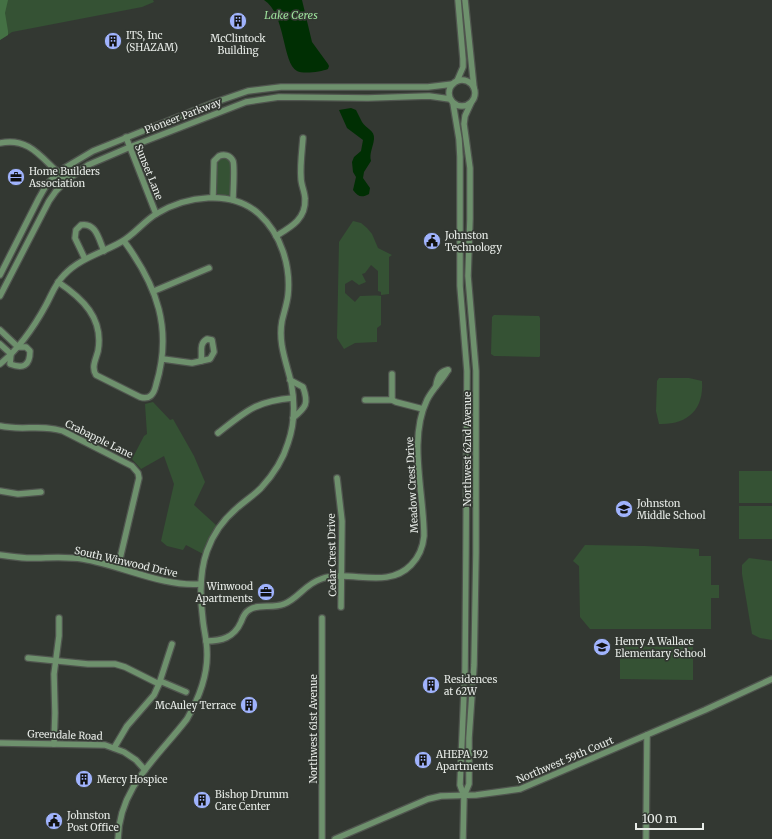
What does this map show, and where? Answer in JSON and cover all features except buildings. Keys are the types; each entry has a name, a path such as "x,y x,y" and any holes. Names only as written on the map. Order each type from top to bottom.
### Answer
{"street":[{"path":"458,0 463,68 450,88 451,101 457,106 462,107 472,103 474,99 465,0"},
{"path":"455,82 462,80 467,81 474,88"},
{"name":"Pioneer Parkway","path":"0,275 38,198 47,184 58,173 85,154 234,95 264,88 406,87 455,82"},
{"name":"Pioneer Parkway","path":"0,296 49,200 66,180 88,165 233,107 263,99 280,97 368,98 429,96 451,101"},
{"name":"Northwest 62nd Avenue","path":"451,101 460,145 460,286 466,371 465,670 460,785 464,796"},
{"name":"Northwest 62nd Avenue","path":"463,839 464,796 469,784 469,738 474,665 476,553 476,371 468,276 470,168 464,124 465,116 472,103"},
{"name":"Sunset Lane","path":"126,137 156,214"},
{"path":"276,236 294,225 304,211 305,200 301,177 303,138"},
{"path":"0,143 15,142 29,146 40,154 66,180"},
{"path":"213,197 214,161 219,156 227,155 230,157 233,164 233,200"},
{"path":"0,364 18,347 35,324 58,282 71,268 85,259 124,241 141,225 156,214 189,201 213,197 233,200 243,203 264,218 276,236 283,251 288,272 288,293 280,340 293,398 293,418 289,440 275,471 261,488 228,516 216,533 204,560 200,584 207,652 205,674 202,686 193,708 183,724 133,786 124,804 119,826 118,839"},
{"path":"85,259 75,238 76,230 81,225 88,225 94,228 104,251"},
{"path":"58,282 79,297 88,307 94,320 98,331 98,344 93,368 96,375 144,399 149,398 155,389 163,359 163,331 161,316 154,291 136,258 124,241"},
{"path":"154,291 209,268"},
{"path":"0,330 18,347 26,347 30,351 30,358 28,362 24,366 18,367 10,364 9,356 0,344"},
{"path":"163,359 192,363 201,362"},
{"path":"392,374 392,400"},
{"path":"290,380 303,388 307,399 304,409 293,418"},
{"name":"Meadow Crest Drive","path":"206,641 223,640 237,630 243,616 253,607 271,607 285,604 316,580 342,575 377,578 391,577 404,571 415,561 422,549 424,536 417,438 423,409 436,386"},
{"path":"218,433 254,406 272,400 293,398"},
{"path":"365,400 392,400 423,409"},
{"name":"Crabapple Lane","path":"0,426 7,428 55,428 136,468 139,478 118,567"},
{"name":"Cedar Crest Drive","path":"337,478 342,521 341,607"},
{"path":"0,491 18,494 41,492"},
{"name":"South Winwood Drive","path":"0,555 32,558 69,557 84,559 174,583 200,584"},
{"path":"54,744 54,674 59,636 59,618"},
{"name":"Northwest 61st Avenue","path":"322,618 322,839"},
{"path":"114,748 127,726 149,702 160,682 172,644"},
{"path":"28,658 88,664 115,664 186,692"},
{"name":"Northwest 59th Court","path":"335,839 428,799 441,796 464,796 520,789 647,735 772,679"},
{"path":"646,839 647,735"},
{"name":"Greendale Road","path":"0,743 93,744 114,748 124,752 136,760 145,770"}],"shaded area":[{"path":"0,0 153,0 154,2 142,7 12,32 0,40"},
{"path":"0,0 8,0 5,13 8,35 0,40"},
{"path":"222,157 230,159 232,164 231,193 228,196 218,195 216,192 217,162"},
{"path":"353,221 361,223 367,228 372,234 378,248 392,255 389,257 389,294 381,295 381,292 378,291 378,271 371,265 365,273 362,274 366,282 359,285 352,280 345,284 345,293 355,302 360,296 381,296 381,325 377,328 377,342 355,343 344,349 337,338 339,242"},
{"path":"494,315 539,316 540,356 494,356 491,354 492,317"},
{"path":"659,378 689,378 702,381 700,400 697,408 692,414 678,422 659,424 656,411 657,381"},
{"path":"153,402 170,420 173,419 194,456 205,482 194,505 217,526 203,554 186,545 183,550 167,546 161,541 174,484 164,456 141,469 132,459 144,436 147,434 145,404"},
{"path":"739,471 772,471 772,503 739,503"},
{"path":"739,506 772,506 772,539 739,539"},
{"path":"585,545 699,549 699,556 711,556 711,585 719,585 719,598 711,598 711,629 590,629 580,617 579,566 573,561"},
{"path":"749,558 772,561 772,640 760,638 752,634 742,574 742,565"},
{"path":"620,646 693,647 693,680 620,679"}],"water":[{"name":"Lake Ceres","path":"264,0 302,0 312,42 328,64 328,69 317,72 303,72 297,71 292,66 276,16 271,7"},
{"path":"351,108 356,110 362,122 374,136 374,142 370,155 371,161 364,172 363,178 370,188 369,194 364,196 358,195 353,190 356,177 353,172 352,162 354,157 361,151 363,140 347,128 339,110"}],"place":[{"name":"McClintock Building","path":"238,21"},
{"name":"ITS, Inc (SHAZAM)","path":"113,41"},
{"name":"Home Builders Association","path":"16,177"},
{"name":"Johnston Technology","path":"432,241"},
{"name":"Johnston Middle School","path":"624,509"},
{"name":"Winwood Apartments","path":"266,592"},
{"name":"Henry A Wallace Elementary School","path":"602,647"},
{"name":"Residences at 62W","path":"431,685"},
{"name":"McAuley Terrace","path":"249,705"},
{"name":"AHEPA 192 Apartments","path":"423,760"},
{"name":"Mercy Hospice","path":"84,779"},
{"name":"Bishop Drumm Care Center","path":"202,800"},
{"name":"Johnston Post Office","path":"54,821"}]}
